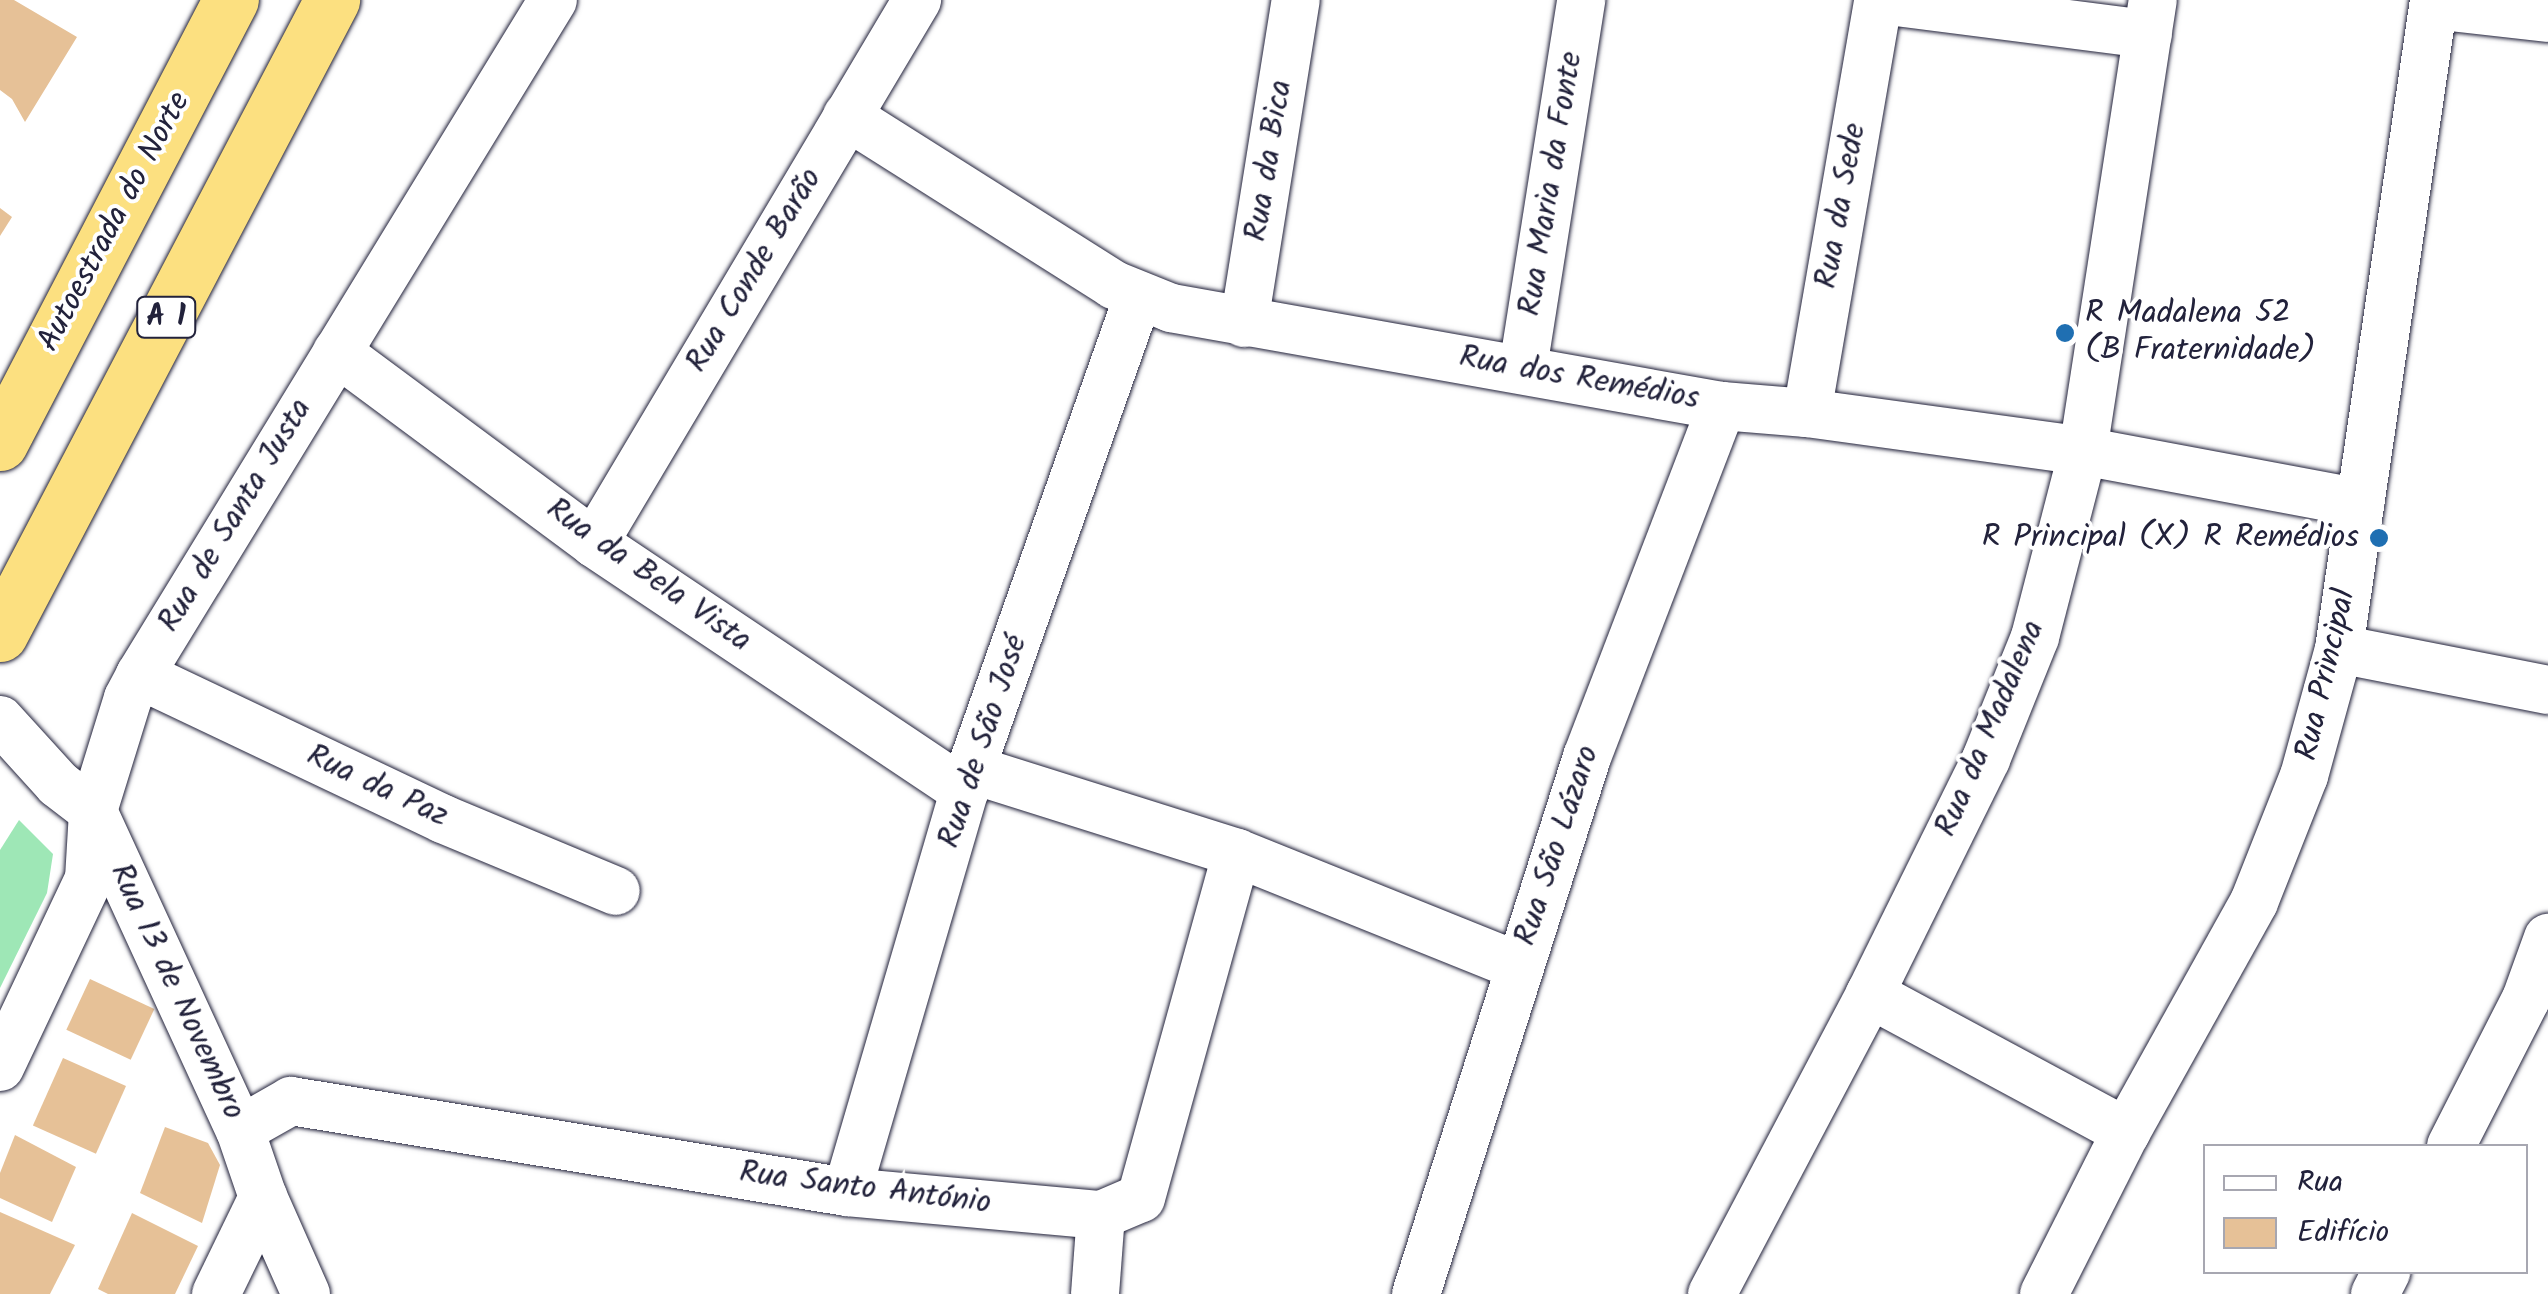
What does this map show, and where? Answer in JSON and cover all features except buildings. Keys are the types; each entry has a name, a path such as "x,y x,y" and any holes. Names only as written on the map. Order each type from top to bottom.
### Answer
{"highway":[{"name":"Autoestrada do Norte","path":"0,443 231,0"},
{"name":"A 1","path":"0,634 332,0"}],"street":[{"name":"Rua de Santa Justa","path":"0,1067 90,879 75,797 140,675 553,0"},
{"name":"Rua Conde Barão","path":"594,543 917,0"},
{"name":"Rua da Bica","path":"1244,323 1296,0"},
{"name":"Rua Maria da Fonte","path":"1523,368 1581,0"},
{"path":"1880,0 2150,17"},
{"name":"Rua da Sede","path":"1807,412 1880,0"},
{"path":"2434,3 2548,18"},
{"name":"Rua Principal","path":"2044,1294 2126,1132 2254,902 2304,776 2339,649 2434,3"},
{"name":"Rua da Madalena","path":"1712,1294 1870,994 1986,758 2035,637 2082,451 2150,17"},
{"name":"Rua dos Remédios","path":"846,116 1138,297 1244,323 1523,368 1722,406 1807,412 2082,451 2360,503"},
{"name":"Rua de São José","path":"846,1192 968,780 1138,297"},
{"name":"Rua da Bela Vista","path":"338,352 594,543 968,780 1237,852 1518,966"},
{"name":"Rua São Lázaro","path":"1416,1294 1587,757 1722,406"},
{"path":"2339,649 2548,690"},
{"name":"Rua da Paz","path":"140,675 442,819 616,891"},
{"name":"Rua 13 de Novembro","path":"0,720 75,797 240,1130 263,1196 306,1294"},
{"path":"1095,1294 1101,1215 1141,1198 1237,852"},
{"path":"2451,1144 2526,999 2548,938"},
{"path":"1870,994 2126,1132"},
{"name":"Rua Santo António","path":"240,1130 292,1101 846,1192 1101,1215"},
{"path":"216,1294 263,1196"}],"green space":[{"path":"19,820 53,854 47,893 0,988 0,850"}],"place":[{"name":"R Madalena 52 (B Fraternidade)","path":"2065,333"},
{"name":"R Principal (X) R Remédios","path":"2379,538"}]}
